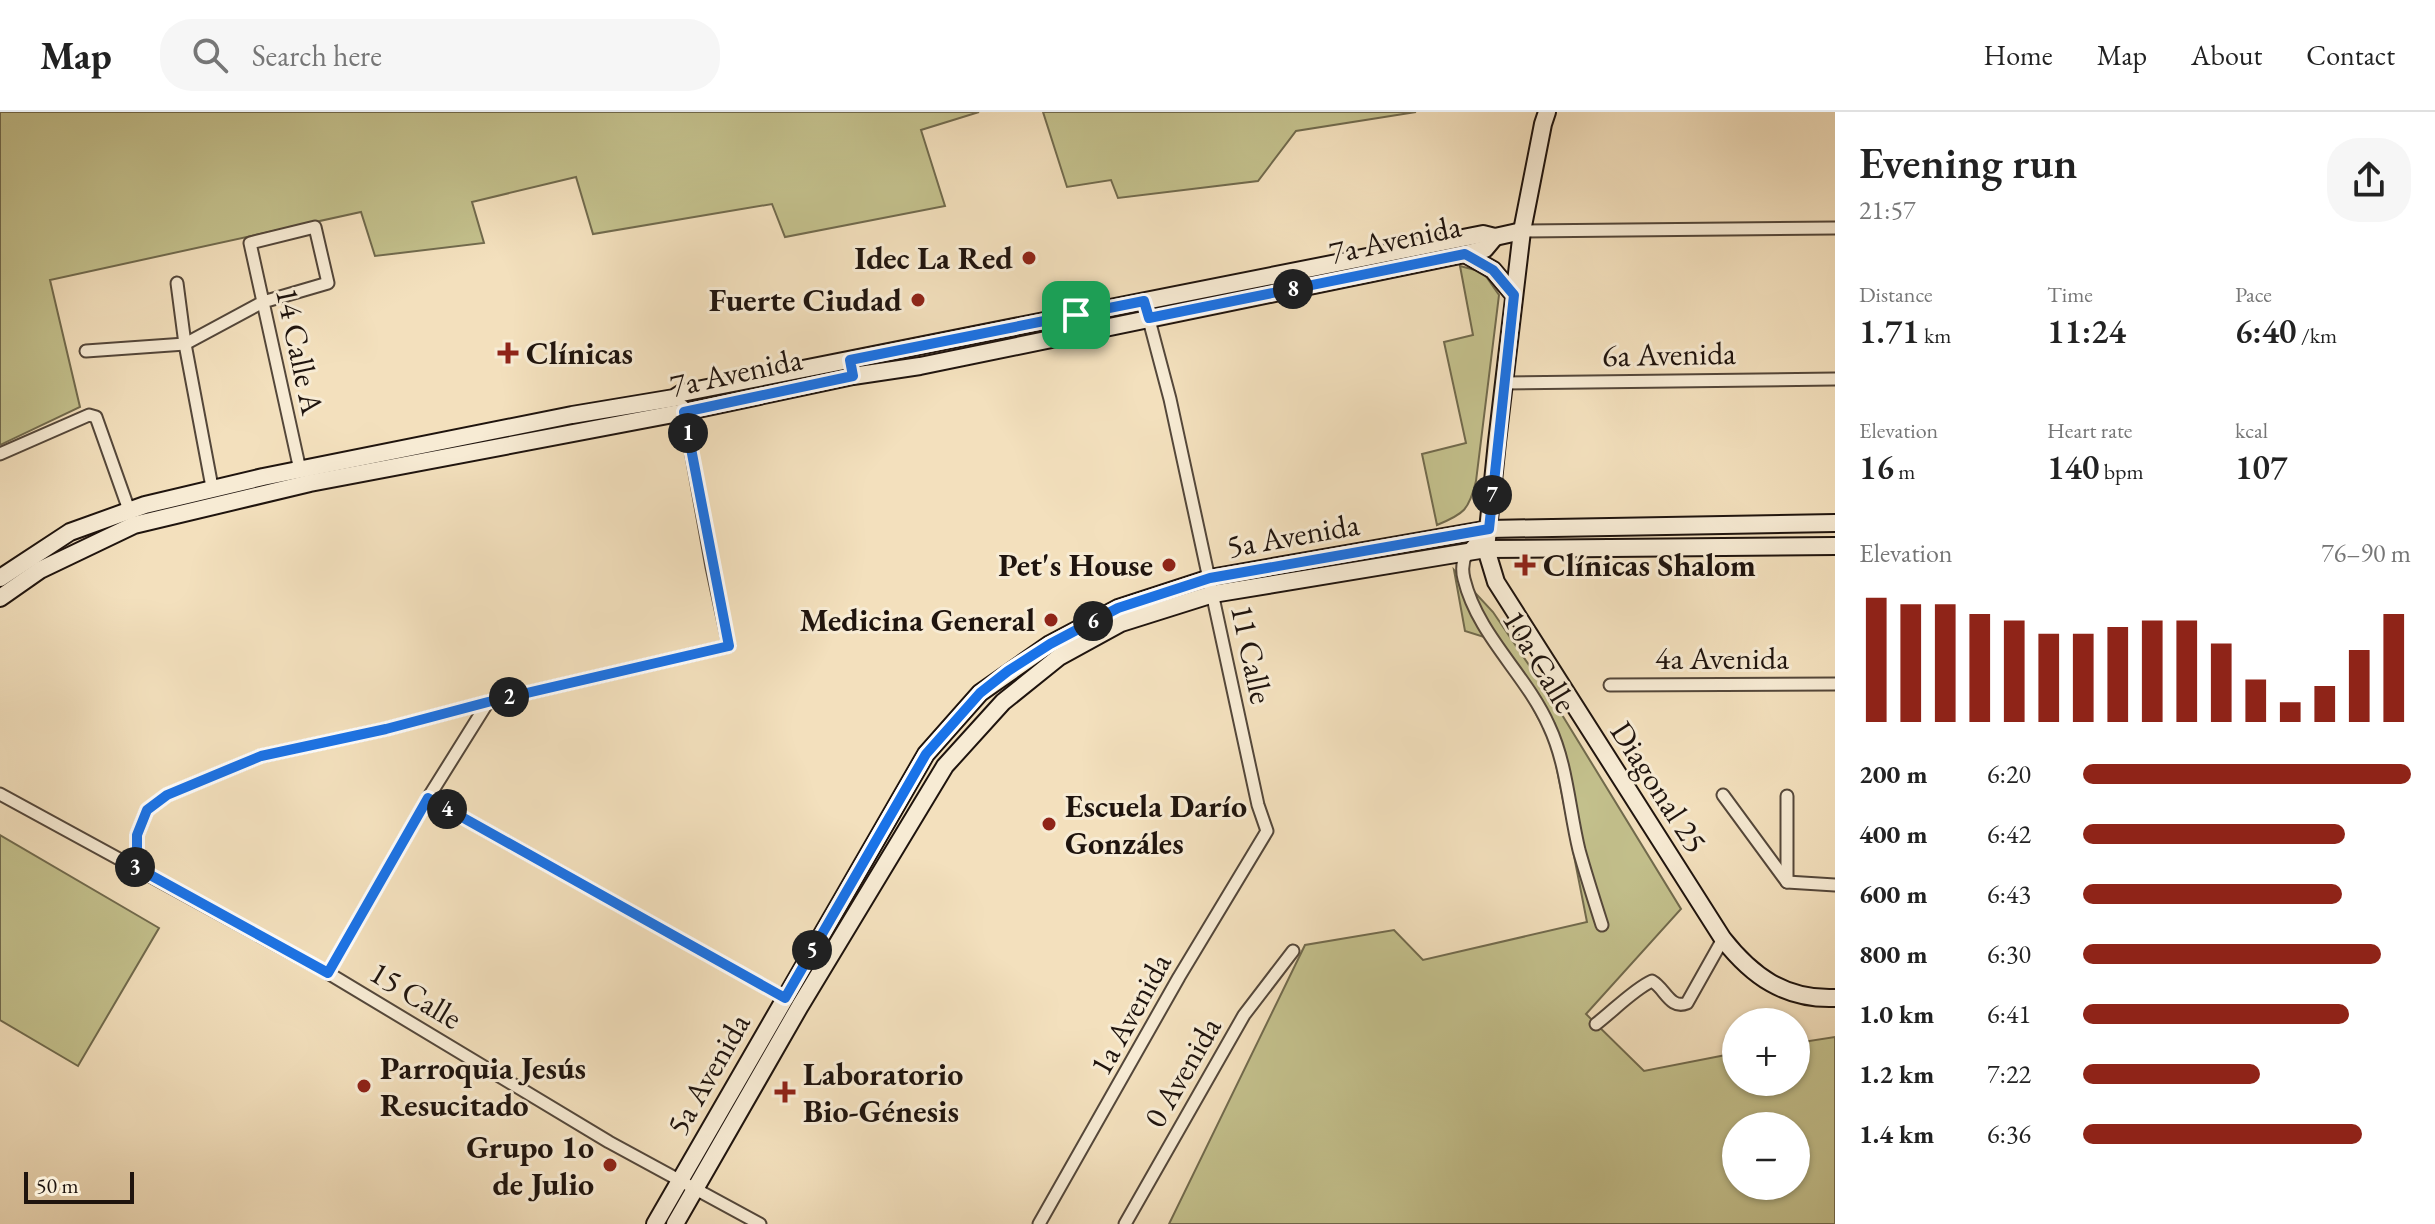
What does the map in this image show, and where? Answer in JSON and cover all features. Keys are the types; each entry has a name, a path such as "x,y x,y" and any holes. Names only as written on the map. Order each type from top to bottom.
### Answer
{"street":[{"path":"1486,549 1522,231 1547,112"},
{"name":"14 Calle A","path":"263,302 328,283 315,227 250,243 300,470"},
{"name":"7a Avenida","path":"0,598 40,570 134,525 310,483 684,412 852,368 1144,301 1483,234 1495,237 1522,231 1835,228"},
{"name":"7a Avenida","path":"0,578 70,532 129,510 212,487 572,415 674,398 682,393 852,368 920,366 1465,254 1485,249 1495,237"},
{"path":"1465,254 1493,270 1514,295"},
{"path":"177,283 185,344 212,487"},
{"name":"11 Calle","path":"1144,301 1170,399 1258,805 1267,831"},
{"path":"86,351 185,344 263,302"},
{"name":"6a Avenida","path":"1503,383 1835,379"},
{"path":"134,866 137,835 147,810 167,795 247,761 729,646 682,393"},
{"path":"0,454 89,415 96,417 129,510"},
{"name":"5a Avenida","path":"655,1224 926,754 980,693 1050,644 1118,608 1489,529 1835,523"},
{"path":"1674,526 1675,547"},
{"path":"1464,552 1489,529"},
{"name":"5a Avenida","path":"675,1224 800,1006 945,766 1003,702 1059,657 1121,623 1211,587 1486,549 1835,546"},
{"name":"Diagonal 25","path":"1486,549 1496,582 1723,939 1742,963 1767,983 1819,999 1835,998"},
{"name":"10a Calle","path":"1464,552 1464,580 1481,620 1535,699 1556,742 1579,848 1602,925"},
{"name":"4a Avenida","path":"1610,685 1835,684"},
{"path":"328,973 428,798 488,702"},
{"name":"15 Calle","path":"0,794 328,973 609,1142 760,1224"},
{"path":"1723,795 1787,882"},
{"path":"1787,796 1787,882"},
{"path":"428,798 785,998"},
{"name":"1a Avenida","path":"1039,1224 1179,977 1267,831"},
{"path":"1787,882 1835,885"},
{"path":"1596,1024 1652,981 1674,1004 1681,1006 1687,1003 1723,939"},
{"name":"0 Avenida","path":"1125,1224 1244,1015 1293,951"}],"shaded area":[{"path":"0,112 979,112 921,130 945,206 785,237 772,204 593,234 576,177 472,202 484,243 375,256 361,212 50,280 80,407 0,445"},
{"path":"1043,112 1416,112 1296,131 1258,181 1118,198 1111,180 1067,187"},
{"path":"1460,266 1483,272 1499,295 1476,481 1464,510 1437,525 1422,454 1466,443 1444,342 1473,335"},
{"path":"1454,570 1493,612 1556,705 1681,909 1586,1014 1644,1071 1722,1056 1722,1096 1810,1096 1810,1041 1835,1037 1835,1224 1169,1224 1305,945 1394,930 1423,960 1587,922 1552,744 1497,641 1465,631"},
{"path":"0,835 159,928 78,1066 0,1020"}],"place":[{"name":"Idec La Red","path":"1029,258"},
{"name":"Fuerte Ciudad","path":"918,300"},
{"name":"Clínicas","path":"508,353"},
{"name":"Pet's House","path":"1169,565"},
{"name":"Clínicas Shalom","path":"1525,565"},
{"name":"Medicina General","path":"1051,620"},
{"name":"Escuela Darío Gonzáles","path":"1049,824"},
{"name":"Parroquia Jesús Resucitado","path":"364,1086"},
{"name":"Laboratorio Bio-Génesis","path":"785,1092"},
{"name":"Grupo 1o de Julio","path":"610,1165"}],"route":[{"path":"1465,254 1480,260 1505,282 1514,295 1489,529 1210,578 1118,608 1050,644 1008,671 980,693 926,754 785,998 428,798 328,973 134,866 140,822 147,810 167,795 261,756 729,646 684,412 853,376 850,360 1076,315 1144,301 1149,318 1465,254"}]}
